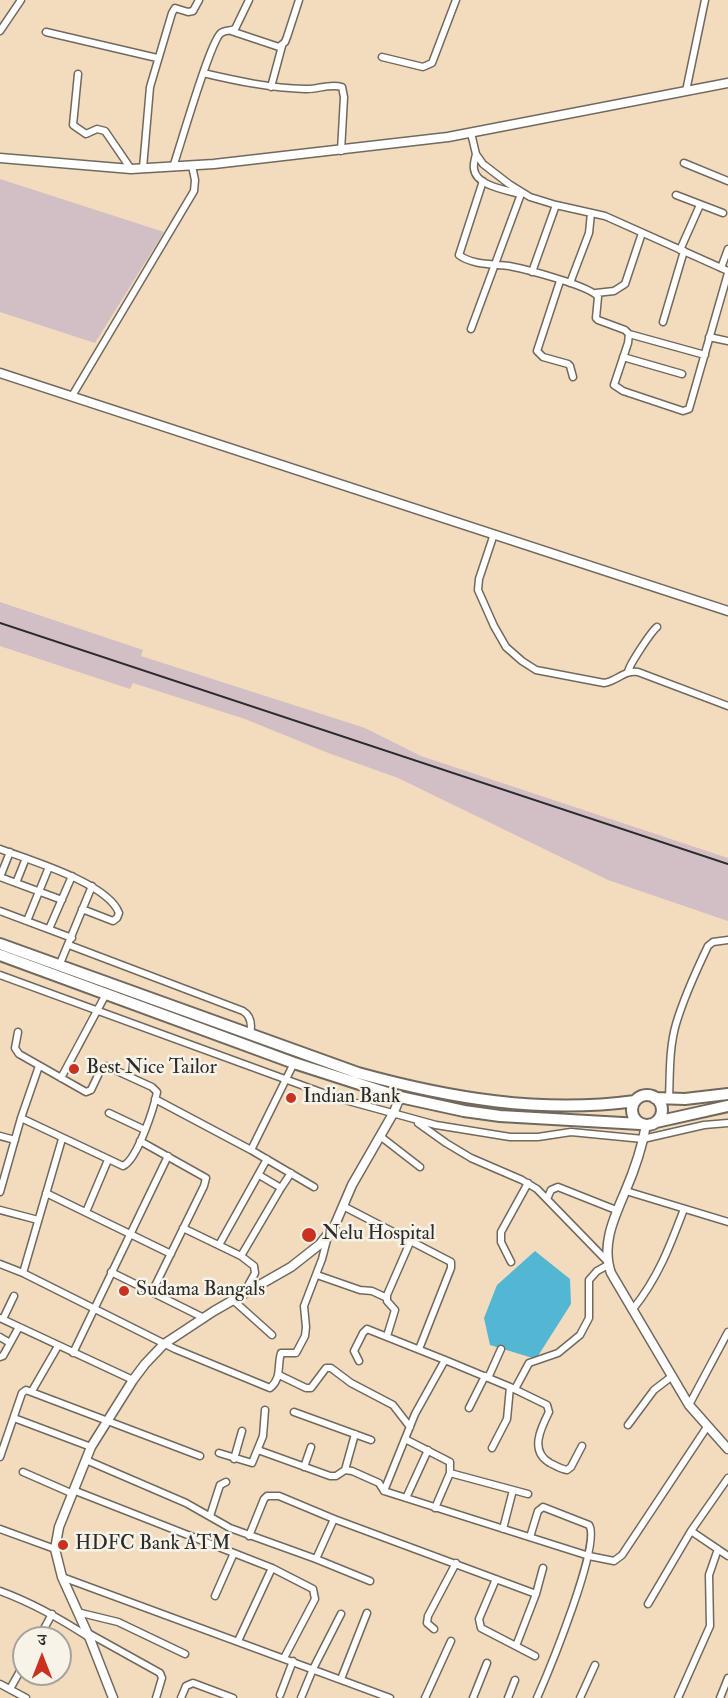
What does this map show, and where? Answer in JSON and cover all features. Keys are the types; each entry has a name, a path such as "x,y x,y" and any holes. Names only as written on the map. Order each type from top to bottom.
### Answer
{"highway":[{"path":"0,944 61,962 251,1030 358,1073 425,1090 508,1103 552,1106 601,1105 635,1101 645,1096 669,1099 727,1100"},
{"path":"0,955 294,1063 400,1097 464,1111 500,1116 647,1123 727,1100"},
{"path":"635,1101 632,1111 636,1121 647,1123 660,1118 661,1107 655,1098"}],"street":[{"path":"0,31 21,0"},
{"path":"143,168 149,96 157,58 173,10 178,8 188,12 194,11 199,0"},
{"path":"173,167 203,73 219,36 237,26 249,0"},
{"path":"271,87 298,0"},
{"path":"382,57 423,67 432,63 456,0"},
{"path":"686,91 705,0"},
{"path":"231,31 275,47 282,46"},
{"path":"46,32 157,58"},
{"path":"203,73 251,85 304,89 342,87 344,97 342,151"},
{"path":"78,74 73,125 86,134 97,129 105,131 131,168"},
{"path":"0,158 143,168 192,166 342,151 426,141 728,83"},
{"path":"471,133 476,153 483,164 530,197"},
{"path":"476,153 474,170 483,182 556,205 605,216 726,271"},
{"path":"684,163 728,181"},
{"path":"72,396 194,191 195,180 192,166"},
{"path":"483,182 459,255 473,261 532,272 581,285 596,293 614,291 625,284 642,233"},
{"path":"471,329 521,194"},
{"path":"676,195 723,213"},
{"path":"532,272 556,205"},
{"path":"663,322 682,250 700,205"},
{"path":"570,283 589,233 591,213"},
{"path":"629,334 614,381 615,386 623,391 687,411 693,400 705,354 726,271 728,249"},
{"path":"560,281 537,351 543,357 568,364 573,377"},
{"path":"596,293 599,302 596,318 598,320 625,330 629,334 705,354"},
{"path":"709,337 728,341"},
{"path":"623,357 682,374"},
{"path":"0,374 728,611"},
{"path":"494,534 479,579 478,590 494,626 507,647 522,661 536,670 604,683 613,681 628,672 638,672 728,706"},
{"path":"628,672 629,665 657,627"},
{"path":"0,849 72,876 92,886 117,909 119,914 111,921 82,909"},
{"path":"10,852 0,877 62,900"},
{"path":"16,883 26,858"},
{"path":"27,921 49,867"},
{"path":"49,930 72,876"},
{"path":"61,962 92,886"},
{"path":"0,911 72,938"},
{"path":"669,1099 675,1025 684,1000 708,946 713,942 728,940"},
{"path":"68,947 243,1011 249,1018 251,1030"},
{"path":"0,975 334,1097 458,1130 510,1137 538,1137 571,1132 644,1139 704,1125 728,1123"},
{"path":"61,1078 99,1011 106,994"},
{"path":"18,1032 16,1051 86,1092 92,1088 101,1069 106,1066 152,1087 157,1092 140,1141 128,1164 120,1166 21,1118"},
{"path":"251,1150 294,1063"},
{"path":"0,1192 3,1172 39,1066"},
{"path":"113,1698 89,1635 62,1577 55,1549 59,1527 91,1448 133,1380 164,1344 311,1253 328,1236 360,1169 393,1114 400,1097"},
{"path":"155,1100 251,1150 314,1187"},
{"path":"109,1113 145,1130"},
{"path":"414,1119 446,1143 471,1158 528,1184 547,1199 607,1263 689,1405 728,1449"},
{"path":"607,1263 606,1248 616,1210 626,1191 644,1139 647,1123"},
{"path":"0,1136 15,1140"},
{"path":"380,1136 420,1167"},
{"path":"23,1273 62,1139"},
{"path":"140,1141 206,1178 152,1292"},
{"path":"73,1353 168,1155"},
{"path":"219,1245 267,1159"},
{"path":"86,1212 108,1160"},
{"path":"241,1256 291,1173"},
{"path":"259,1175 281,1188"},
{"path":"511,1262 501,1242 501,1232 528,1184"},
{"path":"547,1199 552,1190 558,1187 616,1210"},
{"path":"626,1191 728,1222"},
{"path":"46,1193 171,1254"},
{"path":"343,1206 449,1259 451,1264 419,1349"},
{"path":"633,1309 656,1278 684,1209"},
{"path":"0,1210 38,1220"},
{"path":"183,1228 241,1256 254,1266 255,1270 244,1294"},
{"path":"0,1264 23,1273 164,1344 265,1388 273,1386 279,1375 281,1353 296,1353 305,1336 304,1306 317,1275 328,1236"},
{"path":"387,1298 411,1240"},
{"path":"492,1448 507,1419 513,1388 529,1363 558,1353 580,1335 589,1318 589,1280 607,1263"},
{"path":"111,1272 204,1318"},
{"path":"317,1275 360,1290 372,1291 387,1298 394,1310 387,1336"},
{"path":"14,1296 2,1318 133,1380"},
{"path":"233,1300 272,1335"},
{"path":"0,1357 3,1356 19,1327"},
{"path":"359,1361 354,1351 365,1330 387,1336 513,1388 549,1407 538,1440 539,1453 545,1460 567,1470 571,1467 582,1446"},
{"path":"689,1405 728,1332"},
{"path":"0,1337 10,1343"},
{"path":"32,1390 58,1346"},
{"path":"469,1408 501,1349"},
{"path":"384,1491 422,1401 445,1360"},
{"path":"279,1375 310,1388 326,1368 331,1368 351,1383 393,1405 410,1427"},
{"path":"628,1425 654,1389 671,1377"},
{"path":"0,1457 22,1393 26,1390 32,1390 200,1456"},
{"path":"219,1453 252,1463 265,1426 266,1410"},
{"path":"294,1412 371,1440"},
{"path":"14,1418 91,1448"},
{"path":"345,1470 379,1483 384,1491 589,1556 614,1561 619,1558 707,1427"},
{"path":"234,1459 242,1431"},
{"path":"258,1450 334,1476 345,1470 355,1434"},
{"path":"405,1439 448,1460 452,1466 435,1508"},
{"path":"304,1467 311,1447"},
{"path":"406,1498 428,1450"},
{"path":"86,1460 186,1503 249,1536 370,1581"},
{"path":"22,1472 272,1568 313,1589 315,1599 284,1658"},
{"path":"450,1473 528,1494"},
{"path":"648,1604 691,1531 728,1478"},
{"path":"210,1516 220,1485 226,1482"},
{"path":"503,1528 513,1490"},
{"path":"249,1536 264,1499 267,1496 279,1496 334,1519 536,1594"},
{"path":"530,1537 538,1511 546,1507 589,1525 592,1531 589,1556 557,1654 537,1698"},
{"path":"316,1559 334,1519"},
{"path":"0,1529 55,1549"},
{"path":"691,1531 728,1556"},
{"path":"678,1698 710,1626 709,1575 718,1549"},
{"path":"215,1596 234,1553"},
{"path":"434,1629 427,1623 428,1616 456,1563"},
{"path":"238,1641 272,1568"},
{"path":"516,1646 536,1594 543,1568"},
{"path":"62,1577 390,1698"},
{"path":"496,1579 479,1624 484,1630 535,1656"},
{"path":"0,1592 52,1614 160,1673 162,1682 156,1698"},
{"path":"78,1612 118,1622 185,1654"},
{"path":"341,1679 367,1613"},
{"path":"46,1626 52,1614"},
{"path":"301,1698 341,1614"},
{"path":"424,1698 450,1641"},
{"path":"280,1695 292,1661"},
{"path":"473,1698 487,1663"},
{"path":"580,1698 595,1665"},
{"path":"720,1698 728,1678"},
{"path":"507,1698 515,1680"},
{"path":"181,1698 186,1686 193,1683 233,1698"},
{"path":"0,1684 26,1698"},
{"path":"10,1689 12,1685"},
{"path":"366,1698 370,1690"}],"shaded area":[{"path":"0,179 164,232 95,343 0,312"},
{"path":"0,602 143,650 141,656 365,728 421,756 728,858 728,921 608,880 398,778 245,719 133,683 130,689 0,646"}],"water":[{"path":"535,1251 570,1279 571,1304 536,1359 490,1345 484,1318 497,1285"}],"railway":[{"path":"0,623 728,864"}],"place":[{"name":"Best Nice Tailor","path":"74,1069"},
{"name":"Indian Bank","path":"291,1098"},
{"name":"Nelu Hospital","path":"309,1235"},
{"name":"Sudama Bangals","path":"124,1291"},
{"name":"HDFC Bank ATM","path":"63,1545"}]}
